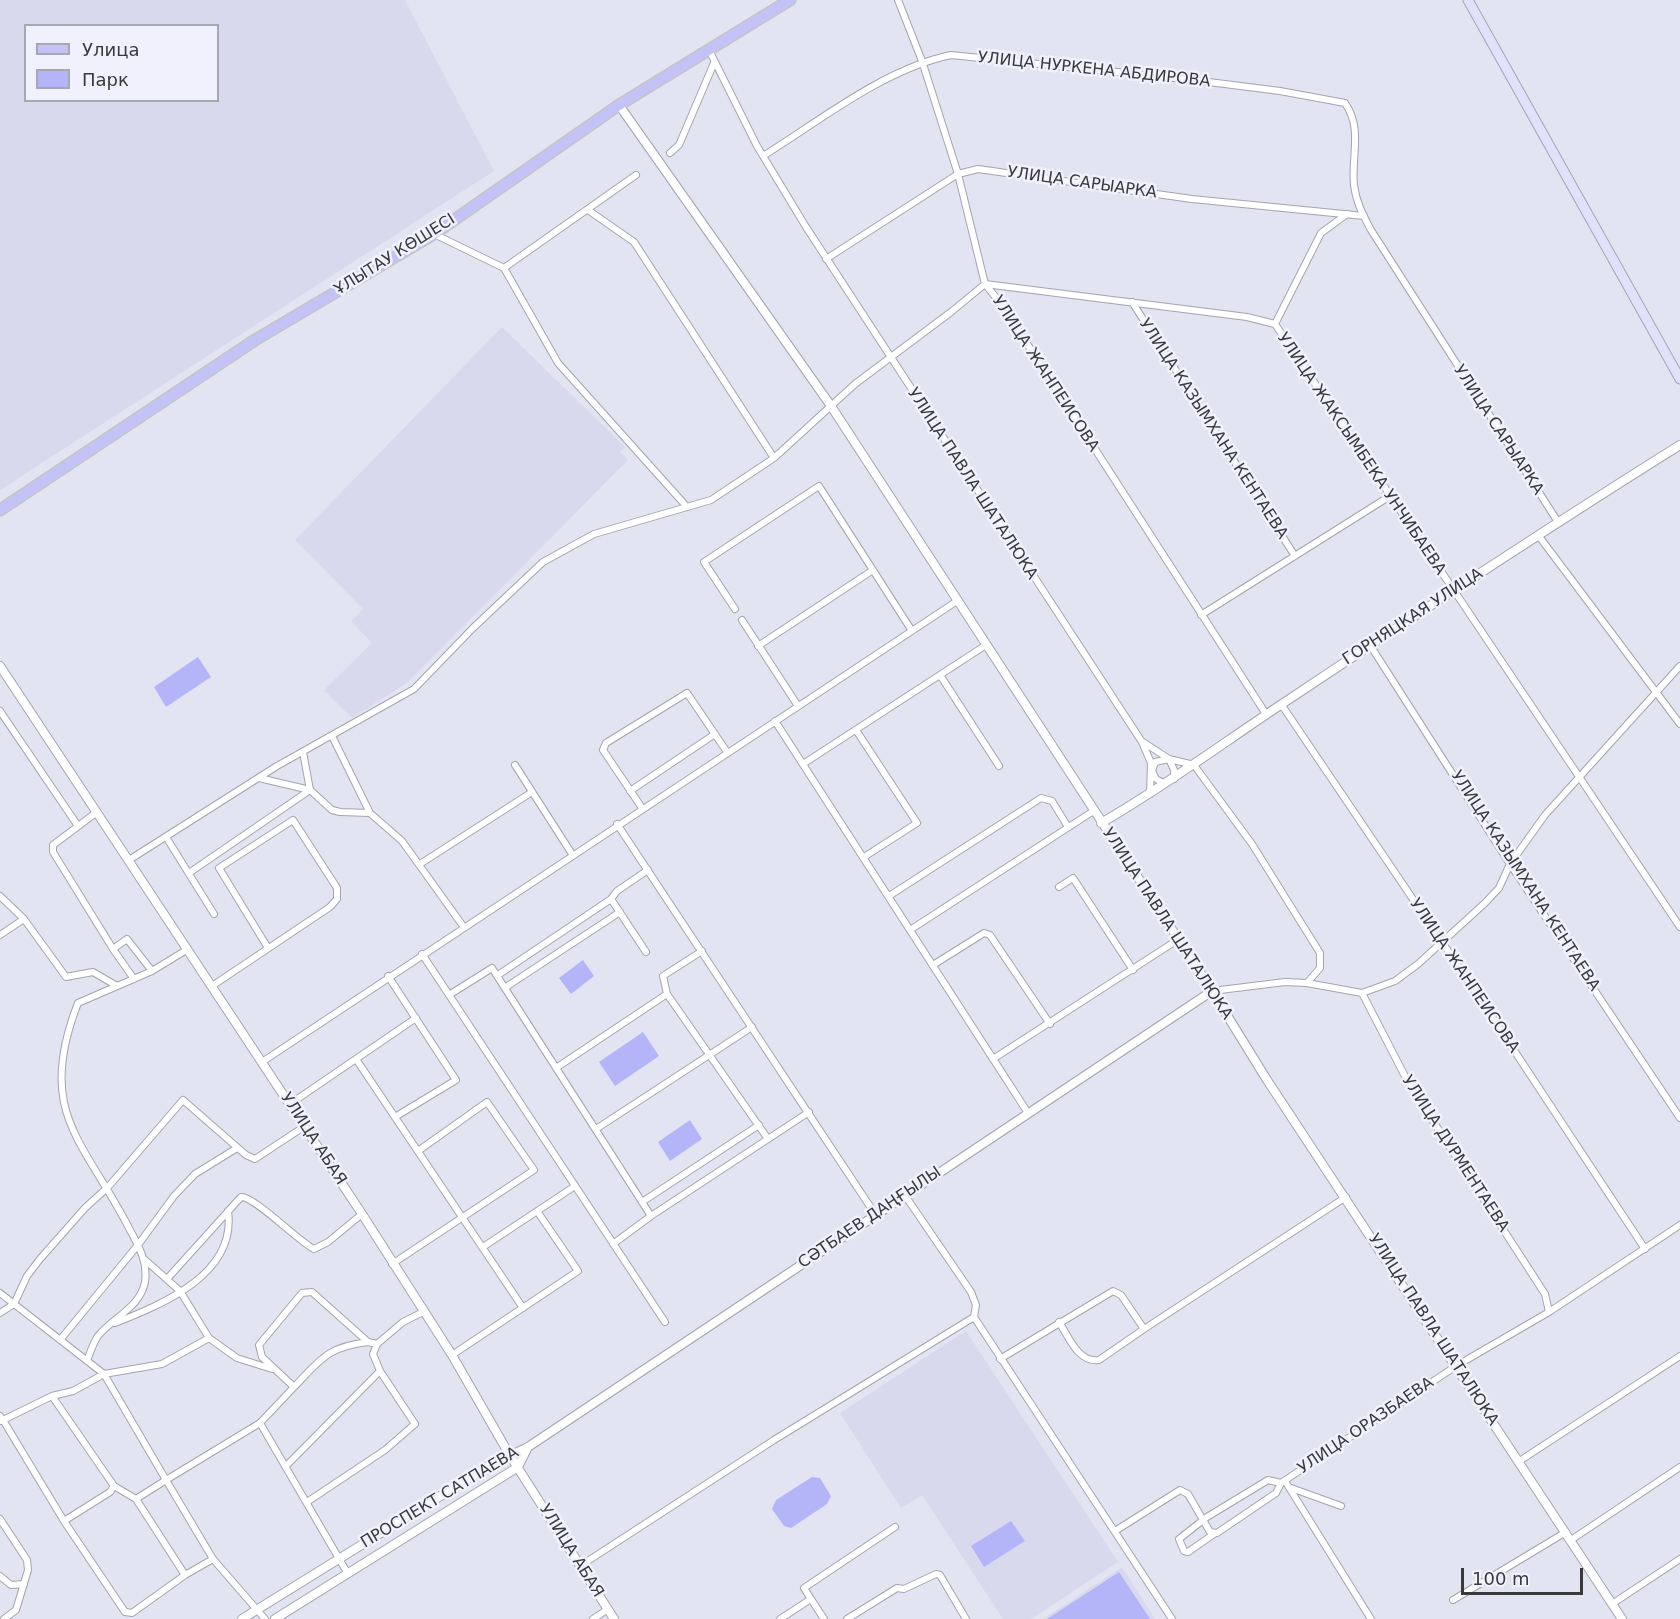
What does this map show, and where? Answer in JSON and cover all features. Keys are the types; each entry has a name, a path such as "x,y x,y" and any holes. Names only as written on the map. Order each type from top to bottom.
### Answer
{"main road":[{"name":"ҰЛЫТАУ КӨШЕСІ","path":"0,510 255,340 434,234 619,105 710,52 790,0"},
{"path":"1468,0 1680,379"}],"street":[{"name":"УЛИЦА ЖАНПЕИСОВА","path":"898,0 922,62 958,174 985,284 1002,305 1266,714"},
{"name":"УЛИЦА ПАВЛА ШАТАЛЮКА","path":"710,52 763,156 826,258 889,358 1142,742 1152,771 1150,794 1101,823 1212,990 1267,1080 1622,1619"},
{"name":"УЛИЦА НУРКЕНА АБДИРОВА","path":"763,156 893,75 922,62 951,55 1185,78 1290,92 1345,103 1354,116 1354,184 1358,205"},
{"path":"670,153 679,145 714,63"},
{"path":"619,105 831,406 1095,810 1101,823"},
{"name":"УЛИЦА САРЫАРКА","path":"826,258 958,174 978,169 1192,199 1364,216"},
{"path":"504,268 636,175"},
{"name":"УЛИЦА САРЫАРКА","path":"1358,205 1402,282 1558,522"},
{"path":"588,210 634,243 774,458"},
{"path":"1275,324 1321,233 1347,214"},
{"path":"434,234 504,268 558,363 687,507"},
{"path":"129,861 259,778 414,689 473,628 543,562 594,534 711,500 774,458 831,406 889,358 985,284"},
{"name":"УЛИЦА ЖАКСЫМБЕКА УНЧИБАЕВА","path":"985,284 1247,317 1275,324 1680,927"},
{"name":"УЛИЦА КАЗЫМХАНА КЕНТАЕВА","path":"1132,302 1295,556"},
{"name":"ГОРНЯЦКАЯ УЛИЦА","path":"1150,794 1370,645 1680,445"},
{"path":"735,609 704,562 819,486 912,631"},
{"path":"1201,615 1390,496"},
{"path":"1538,535 1680,723"},
{"path":"758,646 873,570"},
{"path":"262,1062 463,926 957,601"},
{"path":"742,620 798,706"},
{"path":"803,764 986,645"},
{"name":"УЛИЦА КАЗЫМХАНА КЕНТАЕВА","path":"1370,645 1510,864 1680,1118"},
{"name":"УЛИЦА АБАЯ","path":"0,666 3,678 97,812 362,1214 452,1355 508,1454 615,1619"},
{"path":"1212,990 1285,982 1306,983 1362,993 1395,981 1485,903 1498,888 1510,864 1545,815 1680,666"},
{"path":"940,675 999,766"},
{"path":"642,808 603,750 606,743 687,693 727,752"},
{"name":"УЛИЦА ЖАНПЕИСОВА","path":"1281,704 1645,1249"},
{"path":"0,711 78,826"},
{"path":"775,721 1028,1113"},
{"path":"856,730 917,823 864,857"},
{"path":"630,791 715,734"},
{"path":"332,736 370,813 402,841 463,926"},
{"path":"1142,742 1169,759 1194,765 1252,843 1320,953 1320,968 1306,983"},
{"path":"303,752 310,790"},
{"path":"1165,784 1156,779 1152,771 1155,762 1169,759"},
{"path":"1169,759 1174,778"},
{"path":"515,765 572,854"},
{"path":"259,778 310,790 332,810 352,814 370,813"},
{"path":"189,873 310,790"},
{"path":"420,864 532,792"},
{"path":"889,896 1041,798 1052,801 1068,827"},
{"path":"910,930 1095,810"},
{"path":"97,812 51,848 134,979"},
{"path":"212,986 330,907 339,896 337,888 294,820 219,867 268,948"},
{"path":"617,824 875,1214"},
{"path":"166,837 214,914"},
{"path":"498,975 611,899 617,891 648,870"},
{"path":"1059,887 1073,878 1133,970"},
{"path":"0,896 24,919 66,977 93,972 117,986"},
{"path":"611,899 646,952"},
{"path":"506,987 620,912"},
{"path":"0,935 24,919"},
{"path":"933,966 984,933 990,934 1050,1024"},
{"path":"113,949 127,939 152,971"},
{"path":"993,1059 1179,939"},
{"path":"87,1361 97,1338 132,1306 142,1293 145,1280 144,1259 108,1187 76,1141 69,1125 63,1106 61,1077 69,1027 78,1003 152,971 188,949"},
{"path":"702,951 663,976 668,994 768,1139"},
{"path":"422,954 665,1322"},
{"path":"449,995 492,968 651,1216"},
{"path":"388,976 456,1080 395,1117"},
{"name":"СӘТБАЕВ ДАҢҒЫЛЫ","path":"528,1447 1212,990"},
{"name":"УЛИЦА ДУРМЕНТАЕВА","path":"1362,993 1408,1084 1545,1294 1549,1312"},
{"path":"556,1068 668,994"},
{"path":"290,1104 416,1018"},
{"path":"596,1129 752,1027"},
{"path":"356,1059 524,1308"},
{"path":"1671,1104 1680,1099"},
{"path":"0,1313 14,1304 27,1276 40,1259 85,1208 108,1187 183,1100 250,1158 260,1157 304,1126"},
{"path":"392,1264 534,1170 487,1102 418,1151"},
{"path":"614,1244 651,1216 809,1112"},
{"path":"642,1202 759,1125"},
{"path":"60,1340 138,1245 159,1214 195,1174 237,1148"},
{"path":"483,1247 575,1186"},
{"path":"904,1194 971,1292 976,1305 974,1317 1000,1359 1172,1619"},
{"path":"167,1279 241,1197 249,1198 300,1242 314,1249 328,1242 362,1214"},
{"path":"1059,1322 1083,1358 1091,1361 1099,1360 1346,1197"},
{"path":"108,1326 161,1304 207,1272 224,1248 229,1235 228,1210"},
{"path":"452,1355 578,1271 537,1211"},
{"name":"УЛИЦА ОРАЗБАЕВА","path":"1203,1521 1179,1539 1184,1551 1188,1552 1212,1533 1276,1493 1283,1482 1456,1366 1549,1312 1680,1225"},
{"path":"144,1259 180,1291 208,1338 237,1358 273,1369"},
{"path":"1000,1359 1113,1291 1120,1295 1144,1329"},
{"path":"294,1387 262,1357 259,1345 303,1293 312,1292 368,1342"},
{"path":"0,1293 104,1374 213,1559 255,1611 265,1619"},
{"path":"307,1502 385,1450 415,1424 380,1371 373,1354 377,1344 403,1322 423,1311"},
{"path":"580,1566 774,1440 974,1317"},
{"path":"208,1338 162,1364 104,1374 73,1391 52,1396 1,1419 63,1521 125,1612 132,1613 185,1575 213,1559"},
{"path":"136,1499 260,1423 330,1351 347,1344 368,1342 377,1344"},
{"path":"1518,1462 1680,1356"},
{"path":"286,1466 380,1371"},
{"path":"52,1396 114,1485 136,1499 185,1575"},
{"path":"260,1423 348,1574"},
{"name":"ПРОСПЕКТ САТПАЕВА","path":"242,1619 508,1454 528,1447"},
{"name":"ПРОСПЕКТ САТПАЕВА","path":"275,1619 518,1467 528,1447"},
{"path":"1571,1540 1680,1467"},
{"path":"1203,1521 1268,1480 1283,1482 1289,1488 1371,1619"},
{"path":"63,1521 110,1492 114,1485"},
{"path":"1289,1488 1341,1506"},
{"path":"1115,1531 1180,1490 1188,1494 1212,1533"},
{"path":"0,1519 27,1560 28,1570 16,1610 4,1619"},
{"path":"824,1619 804,1588 895,1527"},
{"path":"1453,1600 1566,1532"},
{"path":"1612,1604 1680,1559"},
{"path":"847,1619 897,1587 904,1589 936,1574 940,1575 966,1619"},
{"path":"0,1576 11,1585 24,1584"},
{"path":"780,1619 811,1599"},
{"path":"592,1619 608,1609"}],"shaded area":[{"path":"0,0 405,0 494,171 0,490"},
{"path":"502,327 625,447 620,452 628,460 408,682 352,718 324,690 372,643 351,621 363,609 295,540"},
{"path":"966,1331 1118,1562 1031,1619 1003,1619 922,1495 901,1508 840,1413"},
{"path":"1122,1567 1155,1619 1043,1619"}],"green space":[{"path":"198,657 211,677 166,707 154,687"},
{"path":"583,960 594,976 571,994 559,978"},
{"path":"643,1032 659,1056 615,1086 599,1062"},
{"path":"690,1120 702,1139 670,1161 658,1142"},
{"path":"812,1477 820,1478 831,1496 827,1504 791,1528 784,1526 772,1509 776,1500"},
{"path":"1011,1521 1025,1541 984,1567 971,1546"},
{"path":"1119,1572 1150,1619 1047,1619"}]}
